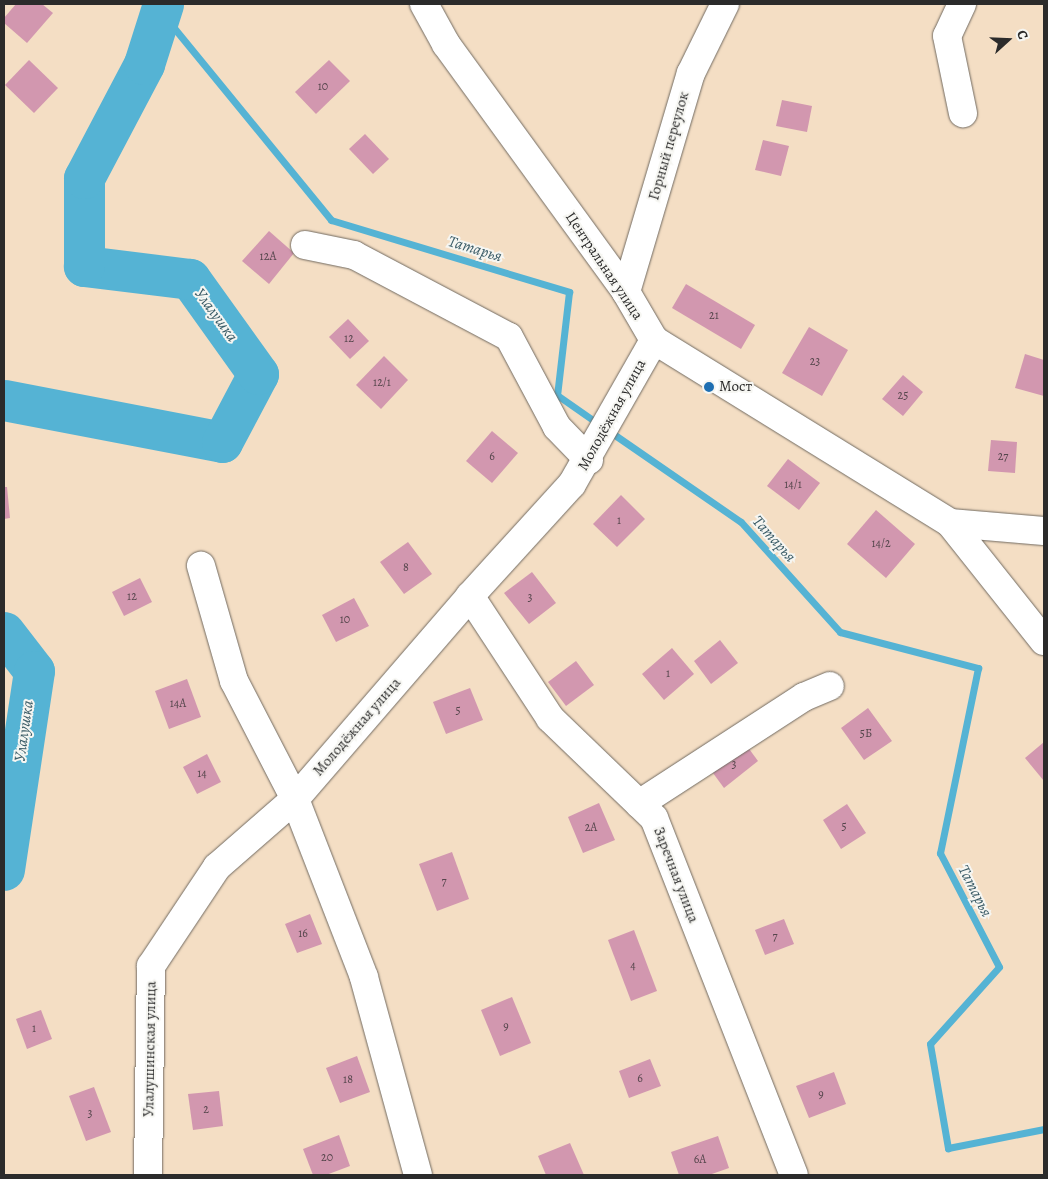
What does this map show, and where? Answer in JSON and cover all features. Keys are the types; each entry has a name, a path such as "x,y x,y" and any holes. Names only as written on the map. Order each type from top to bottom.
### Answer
{"street":[{"name":"Центральная улица","path":"424,4 446,44 626,292 654,340 950,523 1044,641"},
{"name":"Горный переулок","path":"626,292 691,73 725,4"},
{"path":"962,4 947,36 963,113"},
{"path":"305,245 354,256 509,337 557,427 592,453"},
{"name":"Молодёжная улица","path":"296,799 470,596 572,484 592,453 611,413 654,340"},
{"path":"950,523 1044,531"},
{"path":"201,566 234,681 296,799 364,977 418,1175"},
{"name":"Заречная улица","path":"470,596 550,718 654,818 794,1175"},
{"path":"639,804 804,697 830,686"},
{"name":"Улалушинская улица","path":"148,1175 151,966 217,867 296,799"}],"building":[{"path":"16,4 42,4 53,13 27,43 4,23 4,18"},
{"path":"29,60 58,88 34,113 5,85"},
{"path":"329,60 350,81 316,114 295,92"},
{"path":"782,100 812,106 807,132 776,126"},
{"path":"365,134 389,159 373,174 349,149"},
{"path":"763,140 789,146 781,176 755,170"},
{"path":"269,231 294,253 269,284 242,261"},
{"path":"686,284 755,325 741,349 672,308"},
{"path":"348,319 369,341 350,359 329,337"},
{"path":"809,327 848,350 822,396 782,373"},
{"path":"1025,354 1044,360 1044,396 1015,388"},
{"path":"384,356 408,380 381,409 356,385"},
{"path":"903,375 923,392 903,416 882,399"},
{"path":"492,431 518,453 492,483 466,461"},
{"path":"991,440 1017,442 1015,473 988,471"},
{"path":"788,459 820,483 799,510 767,486"},
{"path":"4,487 7,487 10,518 4,519"},
{"path":"621,495 645,519 617,547 593,524"},
{"path":"876,510 915,544 886,578 847,544"},
{"path":"408,542 432,574 404,594 380,562"},
{"path":"532,572 556,603 529,624 504,593"},
{"path":"140,578 152,602 124,616 112,592"},
{"path":"354,598 369,626 336,642 322,615"},
{"path":"720,640 738,663 711,684 694,661"},
{"path":"672,648 694,674 664,700 642,674"},
{"path":"576,661 594,685 566,706 548,682"},
{"path":"187,679 201,717 169,729 155,691"},
{"path":"470,688 483,720 446,734 433,702"},
{"path":"868,708 892,741 864,760 841,728"},
{"path":"744,742 758,761 724,788 710,769"},
{"path":"1044,742 1044,781 1025,758"},
{"path":"207,754 221,782 197,794 183,767"},
{"path":"599,803 615,840 583,853 568,817"},
{"path":"847,804 866,833 841,849 823,820"},
{"path":"452,852 469,899 437,911 419,864"},
{"path":"310,914 322,944 297,953 285,924"},
{"path":"784,919 794,944 765,955 755,930"},
{"path":"634,930 657,991 631,1001 608,940"},
{"path":"512,997 531,1043 500,1056 481,1010"},
{"path":"41,1010 52,1039 27,1049 16,1019"},
{"path":"357,1056 370,1092 340,1103 326,1068"},
{"path":"650,1059 661,1086 629,1098 619,1071"},
{"path":"834,1072 846,1104 809,1118 796,1086"},
{"path":"94,1087 111,1132 86,1141 69,1096"},
{"path":"219,1091 223,1126 193,1130 188,1094"},
{"path":"339,1135 350,1166 326,1175 313,1175 303,1149"},
{"path":"718,1136 729,1168 709,1175 679,1175 671,1152"},
{"path":"570,1143 584,1175 546,1175 538,1156"}],"waterway":[{"name":"Улалушка","path":"4,400 222,442 258,374 190,279 84,266 84,178 144,64 163,4"},
{"name":"Татарья","path":"161,12 331,220 569,292 557,395 600,425"},
{"name":"Татарья","path":"609,431 741,522 840,632 978,668 940,853 999,967 930,1044 948,1148 1044,1129"},
{"name":"Улалушка","path":"4,632 34,671 4,870"}],"place":[{"name":"Мост","path":"709,387"}]}
